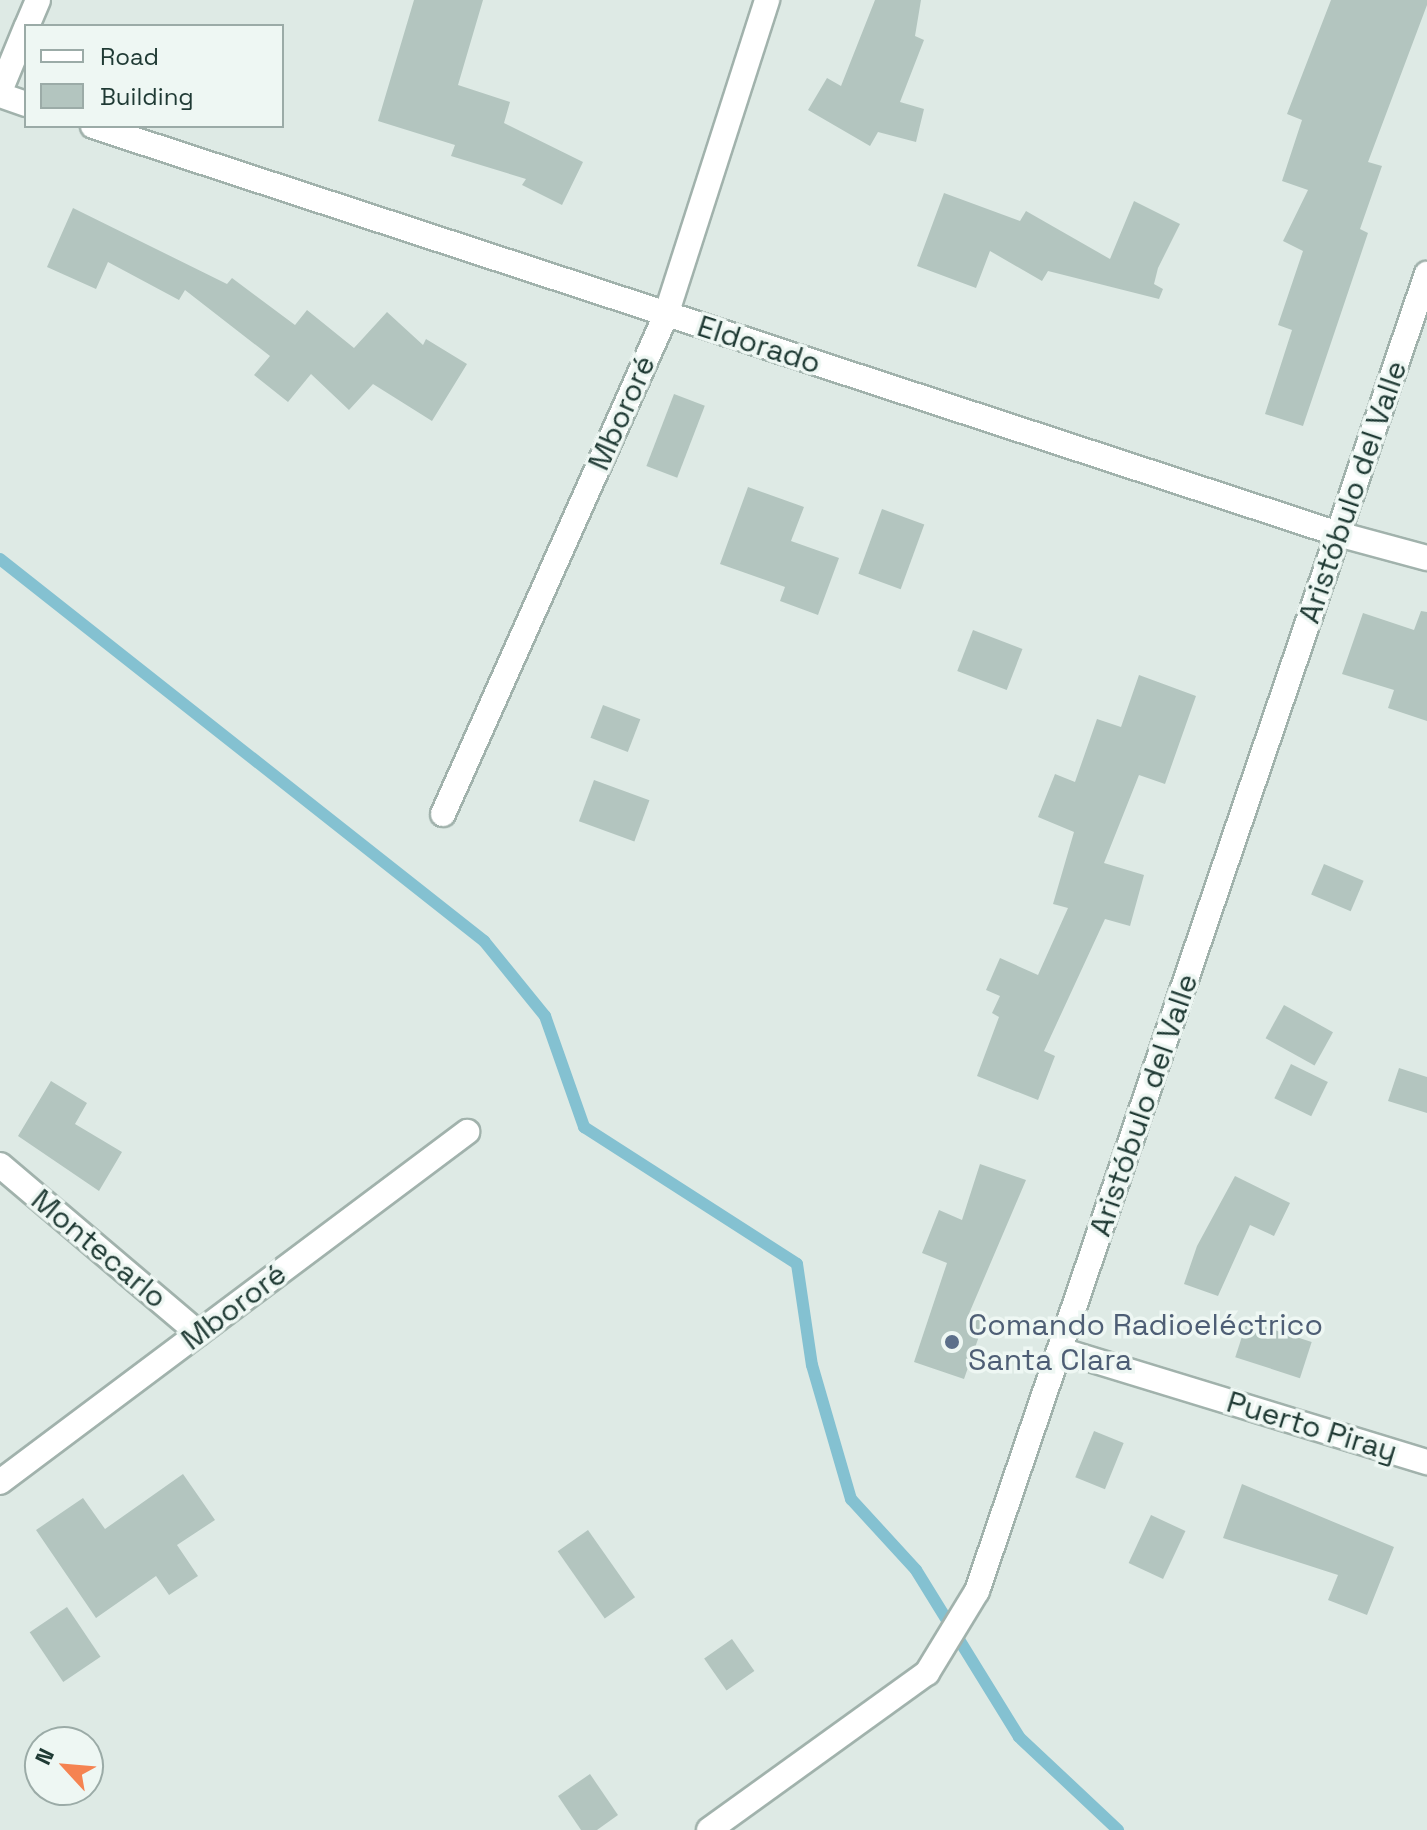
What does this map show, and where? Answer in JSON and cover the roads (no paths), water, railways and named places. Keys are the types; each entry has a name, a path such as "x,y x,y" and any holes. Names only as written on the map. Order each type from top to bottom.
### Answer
{"street":[{"path":"27,24 38,0"},
{"name":"Mbororé","path":"443,814 666,315 767,0"},
{"path":"24,32 0,93 24,103"},
{"name":"Eldorado","path":"99,128 1338,534 1427,558"},
{"name":"Aristóbulo del Valle","path":"709,1830 927,1673 977,1591 1427,274"},
{"name":"Mbororé","path":"0,1482 467,1132"},
{"name":"Montecarlo","path":"0,1165 198,1333"},
{"name":"Puerto Piray","path":"1060,1350 1427,1462"}],"waterway":[{"path":"0,559 484,941 545,1016 584,1127 797,1264 812,1365 851,1499 916,1570 1019,1737 1118,1830"}],"place":[{"name":"Comando Radioeléctrico Santa Clara","path":"952,1342"}]}
